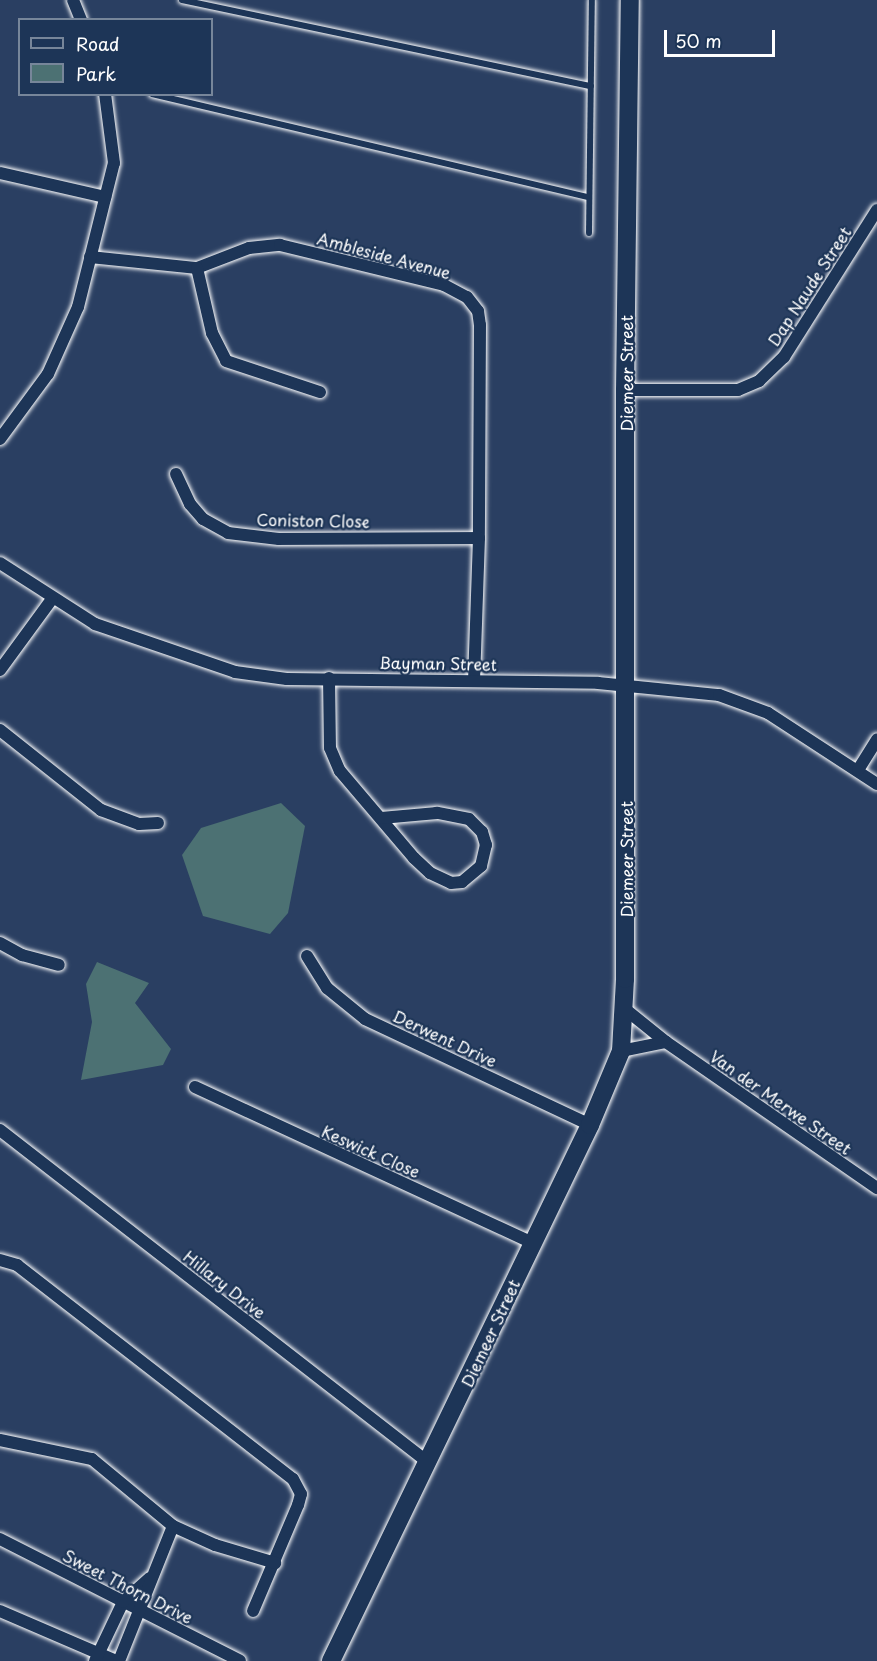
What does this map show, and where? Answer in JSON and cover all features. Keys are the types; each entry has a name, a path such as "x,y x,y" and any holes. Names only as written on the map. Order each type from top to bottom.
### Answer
{"street":[{"path":"73,0 80,18"},
{"name":"Diemeer Street","path":"334,1658 590,1125 621,1050 625,1009 625,390 630,0"},
{"path":"0,439 48,374 63,345 78,307 114,163 105,96"},
{"path":"0,173 105,198"},
{"name":"Dap Naude Street","path":"625,390 738,390 759,381 784,357 877,210"},
{"name":"Ambleside Avenue","path":"90,257 197,268 249,248 280,245 444,285 467,297 479,319 479,538 474,680"},
{"path":"197,268 212,333 226,361 320,392"},
{"name":"Coniston Close","path":"176,474 190,504 203,519 228,533 279,538 479,538"},
{"name":"Bayman Street","path":"0,563 52,599 94,624 235,672 257,677 626,685 719,695 754,706 877,784"},
{"path":"0,670 52,599"},
{"path":"328,678 330,748 340,771 414,858 439,879 462,882 481,866 486,845 482,832 469,819 437,813 381,818"},
{"path":"0,730 101,810 139,824 158,824"},
{"path":"858,770 877,739"},
{"path":"0,942 22,955 59,965"},
{"name":"Derwent Drive","path":"307,956 327,988 365,1019 590,1125"},
{"name":"Van der Merwe Street","path":"625,1009 666,1042 877,1188"},
{"path":"621,1050 666,1042"},
{"name":"Keswick Close","path":"195,1087 533,1243"},
{"name":"Hillary Drive","path":"0,1130 429,1463"},
{"path":"0,1260 17,1265 293,1479 301,1494 298,1505 253,1611"},
{"path":"0,1440 92,1459 173,1526 215,1545 274,1563"},
{"path":"0,1611 97,1657 117,1661 141,1611 150,1578 173,1526"},
{"name":"Sweet Thorn Drive","path":"0,1539 240,1661"},
{"path":"97,1657 123,1602 150,1578"}],"lane":[{"path":"182,0 591,86"},
{"path":"589,233 592,0"},
{"path":"160,96 588,197"}],"green space":[{"path":"281,803 305,826 288,913 270,934 203,916 182,855 201,828"},
{"path":"97,962 149,983 135,1003 171,1049 163,1065 81,1080 92,1022 86,984"}]}
